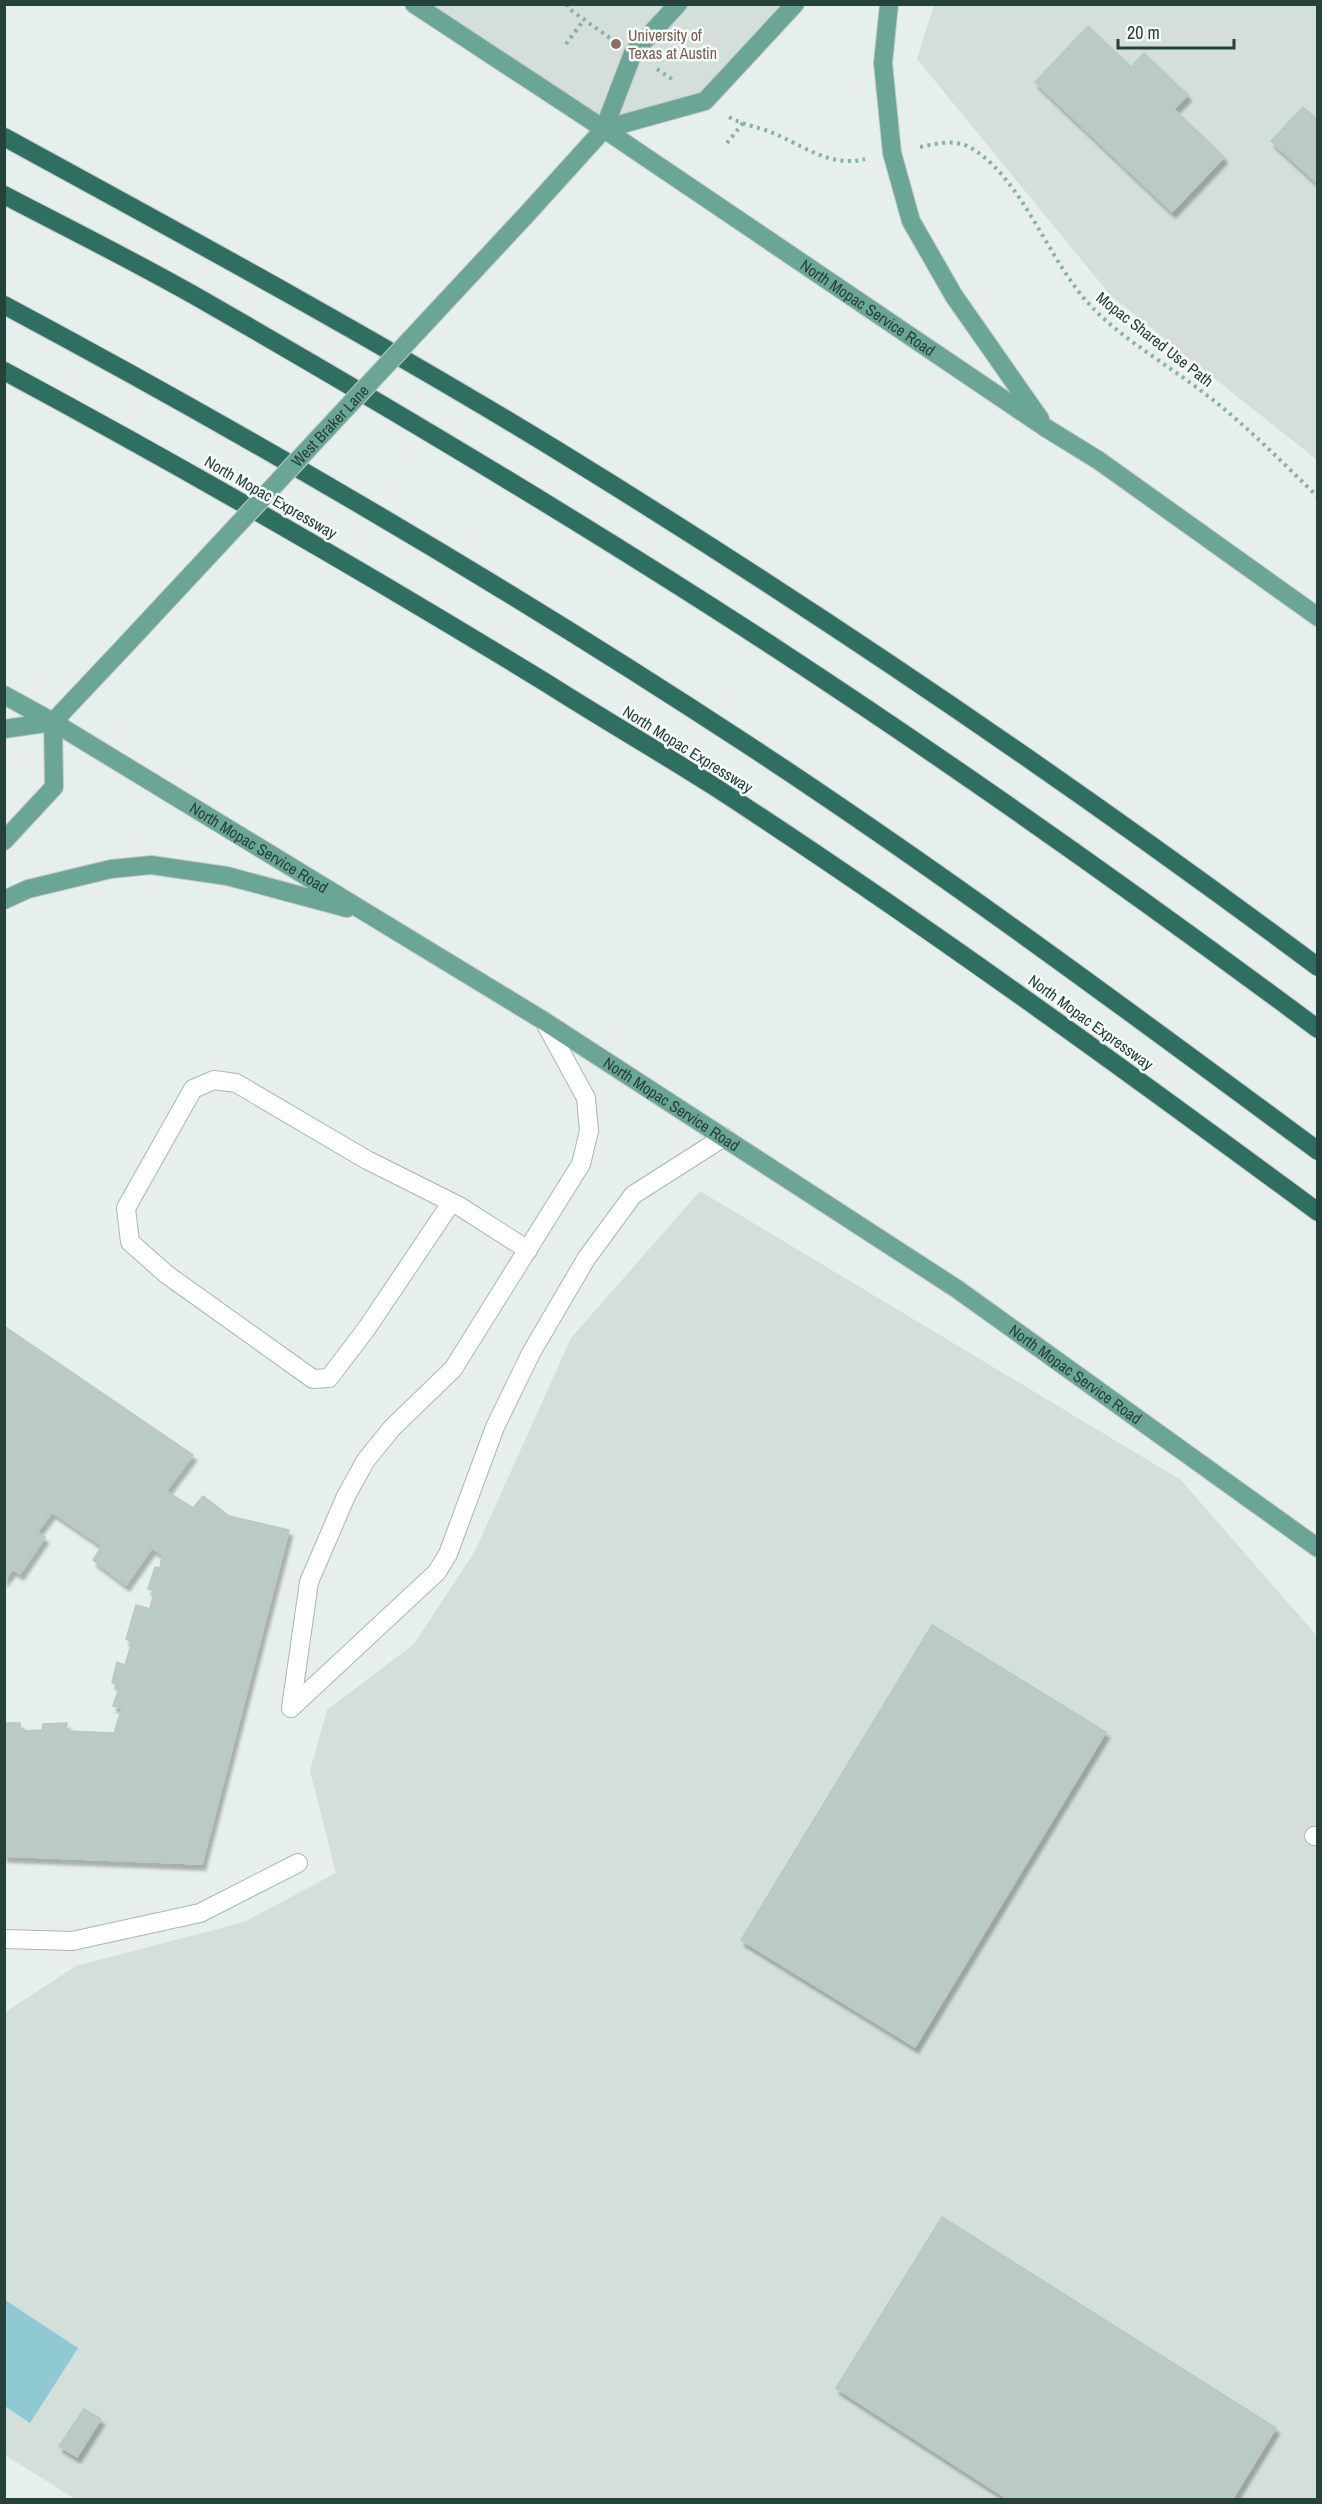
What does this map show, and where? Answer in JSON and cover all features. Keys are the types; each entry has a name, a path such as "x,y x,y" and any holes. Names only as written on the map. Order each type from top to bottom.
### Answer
{"highway":[{"path":"4,137 285,291 552,448 790,597 1088,799 1317,967"},
{"path":"4,195 219,310 539,499 779,650 1008,804 1213,951 1317,1029"},
{"path":"4,305 118,366 460,564 747,745 970,897 1136,1016 1317,1151"},
{"name":"North Mopac Expressway","path":"4,371 161,456 435,615 712,785 902,912 1105,1055 1317,1212"}],"main road":[{"name":"North Mopac Service Road","path":"414,4 604,129 1046,428 1098,460 1317,617"},
{"name":"West Braker Lane","path":"54,722 604,129 633,53 678,4"},
{"path":"604,129 705,101 795,4"},
{"path":"889,4 883,63 892,153 911,221 954,296 1046,428"},
{"name":"North Mopac Service Road","path":"4,694 54,722 544,1022 724,1137 957,1289 1317,1548"},
{"path":"4,729 54,722 54,787 4,841"},
{"path":"4,900 28,889 111,869 151,865 227,876 368,914"}],"lane":[{"path":"544,1022 586,1098 589,1131 581,1164 453,1369 386,1436 366,1460 346,1496 309,1582 291,1708 437,1572 448,1554 495,1427 531,1353 586,1259 633,1195 724,1137"},
{"path":"451,1203 367,1328 330,1378 313,1380 166,1274 130,1242 126,1208 193,1089 214,1080 236,1083 368,1160 451,1203 528,1250"},
{"path":"4,1939 72,1941 200,1912 298,1863"}],"path":[{"path":"567,4 567,8 595,28"},
{"path":"566,44 583,21"},
{"path":"732,119 773,133 826,158 840,161 865,159"},
{"path":"727,143 743,123"},
{"name":"Mopac Shared Use Path","path":"918,148 948,141 975,150 1004,177 1066,275 1090,305 1134,342 1204,393 1274,453 1317,497"}],"shaded area":[{"name":"University of Texas at Austin","path":"414,5 795,5 705,101 604,129"},
{"path":"934,5 1317,5 1317,460 1111,296 917,59"},
{"path":"700,1191 1181,1480 1317,1636 1317,2499 75,2499 5,2455 4,2013 76,1966 244,1922 336,1873 310,1771 327,1710 414,1644 475,1551 571,1338"}],"water":[{"path":"5,2300 78,2348 30,2423 5,2406"}],"building":[{"path":"1088,26 1131,67 1144,53 1188,95 1174,109 1224,157 1172,212 1035,82"},
{"path":"1303,107 1318,120 1318,184 1271,141"},
{"path":"4,1326 193,1455 166,1491 193,1508 203,1496 229,1516 289,1530 202,1864 4,1856 4,1723 20,1723 21,1731 42,1730 43,1724 67,1723 66,1731 114,1733 122,1708 113,1706 120,1685 112,1683 117,1662 125,1665 132,1642 126,1639 136,1605 150,1609 154,1591 148,1589 155,1567 160,1568 162,1555 152,1548 126,1585 93,1560 102,1546 52,1512 37,1532 45,1537 20,1574 13,1569 4,1580"},
{"path":"932,1625 1106,1732 915,2047 741,1940"},
{"path":"942,2217 1276,2428 1232,2500 1009,2500 836,2388"},
{"path":"84,2409 101,2419 77,2457 59,2446"}],"place":[{"name":"University of Texas at Austin","path":"616,44"}]}
